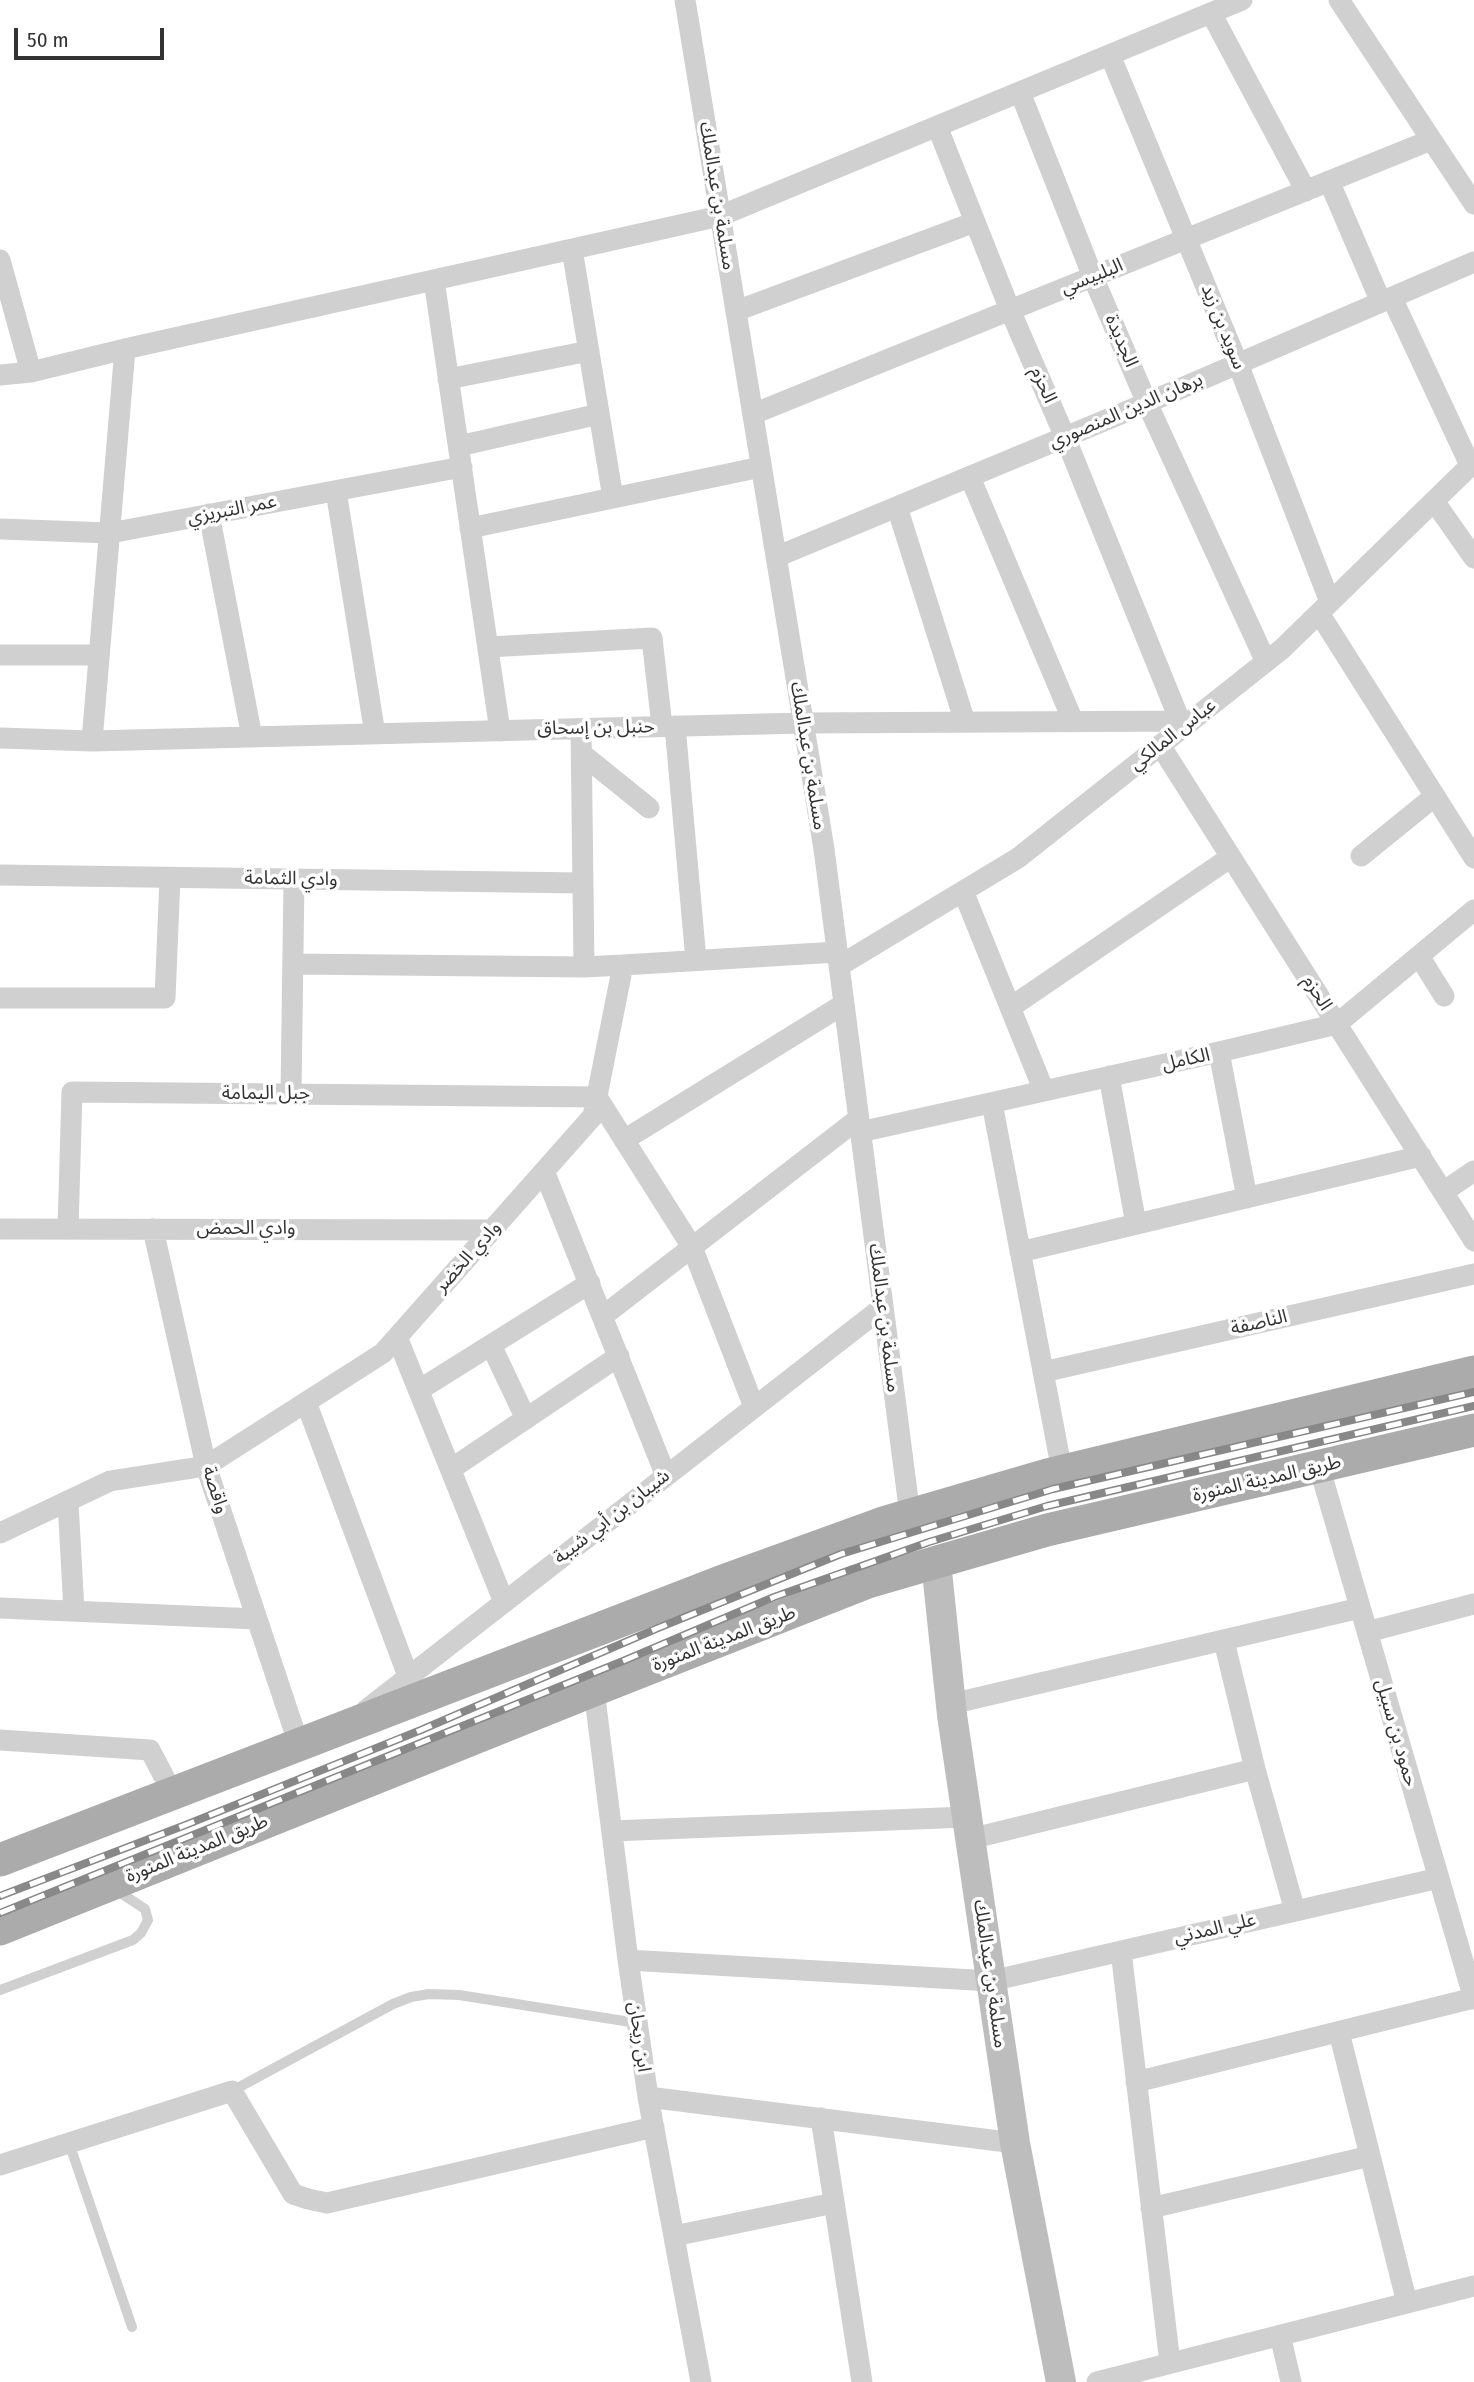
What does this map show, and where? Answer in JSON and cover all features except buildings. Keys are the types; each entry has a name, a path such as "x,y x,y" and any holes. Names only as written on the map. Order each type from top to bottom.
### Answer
{"main road":[{"path":"0,1860 726,1580 910,1515 1062,1471 1474,1372"},
{"name":"طريق المدينة المنورة","path":"0,1929 868,1582 1047,1530 1474,1430"},
{"name":"مسلمة بن عبدالملك","path":"936,1562 951,1704 1014,2143 1061,2382"}],"street":[{"name":"مسلمة بن عبدالملك","path":"685,0 824,849 910,1515"},
{"path":"2,371 31,372 720,216 1242,0"},
{"path":"1339,0 1474,204"},
{"path":"1210,13 1306,191"},
{"name":"سويد بن زيد","path":"1110,55 1238,364 1325,608 1474,858"},
{"name":"الجديدة","path":"1020,92 1093,277 1147,403 1266,662"},
{"name":"الحزم","path":"937,126 1010,310 1186,721"},
{"name":"البلبيسي","path":"753,414 1431,140"},
{"path":"1329,181 1472,464"},
{"path":"736,311 975,222"},
{"path":"572,249 614,498"},
{"path":"0,260 31,372"},
{"name":"برهان الدين المنصوري","path":"776,557 1147,403 1474,262"},
{"path":"434,280 500,730"},
{"path":"92,741 125,349"},
{"path":"449,379 589,351"},
{"name":"عمر التبريزي","path":"0,529 110,533 336,491 599,414"},
{"name":"عباس المالكي","path":"838,959 1018,858 1160,745 1186,721 1266,662 1472,464"},
{"path":"470,528 761,467"},
{"path":"970,477 1073,722"},
{"path":"336,491 375,734"},
{"path":"1434,501 1474,558"},
{"path":"897,507 965,722"},
{"path":"209,514 252,737"},
{"path":"488,648 652,638 668,726 696,960"},
{"path":"0,655 99,656"},
{"name":"حنبل بن إسحاق","path":"0,738 92,741 803,723 1186,721"},
{"path":"581,729 584,967"},
{"name":"الحزم","path":"1160,745 1474,1241"},
{"path":"582,754 649,808"},
{"path":"1362,856 1435,796"},
{"path":"1011,1007 1231,858"},
{"name":"وادي الثمامة","path":"0,875 583,883"},
{"path":"0,998 165,998 170,878"},
{"path":"291,1094 294,879"},
{"path":"963,891 1044,1091"},
{"name":"الكامل","path":"603,1316 859,1125 992,1103 1337,1024 1474,910"},
{"path":"1419,956 1444,996"},
{"path":"294,964 584,967 696,960 838,959"},
{"name":"وادي الخضر","path":"0,1533 110,1481 206,1466 383,1353 593,1116 623,965"},
{"path":"624,1140 844,1004"},
{"path":"1219,1052 1247,1198"},
{"path":"1110,1076 1136,1224"},
{"name":"جبل اليمامة","path":"68,1229 72,1092 597,1097"},
{"path":"597,1097 692,1247 754,1407"},
{"path":"992,1103 1062,1471"},
{"path":"1020,1252 1420,1156"},
{"path":"544,1171 666,1476"},
{"path":"1443,1192 1474,1171"},
{"name":"وادي الحمض","path":"0,1229 492,1230"},
{"name":"واقصة","path":"153,1229 206,1466 299,1745"},
{"name":"الناصفة","path":"1043,1372 1474,1274"},
{"path":"419,1390 590,1283"},
{"name":"شيبان بن أبي شيبة","path":"342,1728 883,1307"},
{"path":"397,1337 503,1602"},
{"path":"491,1345 526,1419"},
{"path":"451,1469 619,1356"},
{"path":"306,1402 408,1676"},
{"name":"حمود بن سبيل","path":"1319,1466 1439,1878 1469,1967 1474,1998"},
{"path":"68,1502 74,1611"},
{"path":"1367,1632 1474,1604"},
{"path":"0,1608 257,1619"},
{"path":"951,1704 1360,1608"},
{"path":"1224,1641 1255,1769 1295,1911"},
{"name":"ابن ريحان","path":"594,1690 648,2097 701,2382"},
{"path":"0,1740 150,1750 173,1794"},
{"path":"612,1831 969,1828 1255,1769"},
{"name":"علي المدني","path":"628,1960 991,1981 1439,1878"},
{"path":"1121,1951 1170,2363"},
{"path":"1136,2082 1474,1998"},
{"path":"1339,2032 1407,2303"},
{"path":"0,2165 232,2091 293,2194 327,2203 654,2127"},
{"path":"648,2097 1014,2143"},
{"path":"821,2118 862,2382"},
{"path":"1152,2208 1370,2156"},
{"path":"674,2236 834,2203"},
{"path":"1097,2382 1474,2286"},
{"path":"1280,2336 1291,2382"}],"lane":[{"path":"0,1990 133,1940 141,1933 148,1920 145,1909 108,1885"},
{"path":"232,2091 382,2009 411,1997 459,1994 637,2023"},
{"path":"69,2143 132,2327"}],"railway":[{"path":"0,1896 421,1730 658,1628 841,1554 1053,1489 1474,1392"},
{"path":"0,1913 623,1661 774,1597 929,1542 1047,1506 1474,1406"}]}
